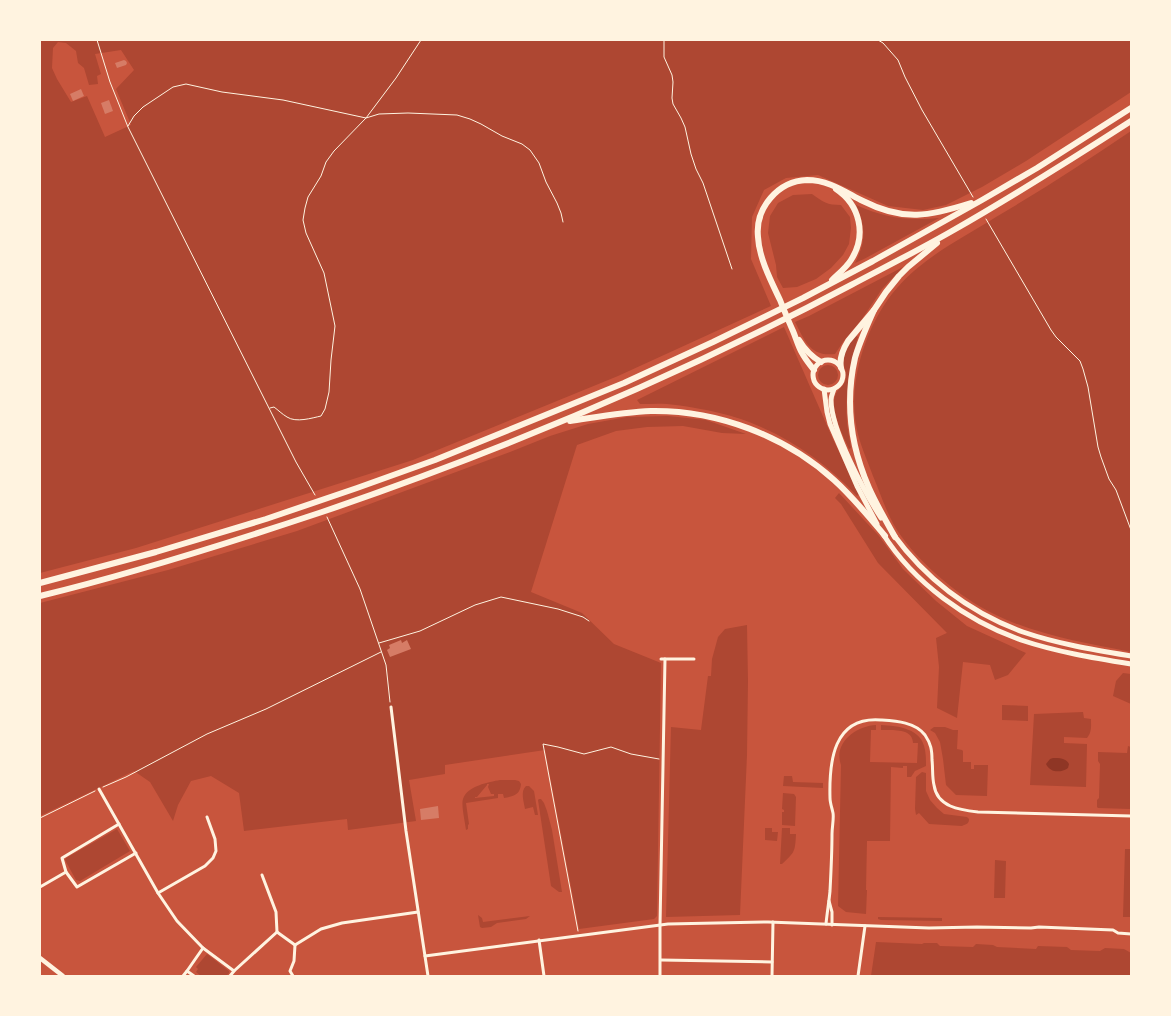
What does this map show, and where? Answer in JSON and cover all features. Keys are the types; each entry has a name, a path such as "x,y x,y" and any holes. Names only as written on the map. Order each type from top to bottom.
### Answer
{"highway":[{"path":"40,583 156,552 266,519 358,488 435,460 624,383 713,342 826,285 982,200 1037,168 1131,108"},
{"path":"40,596 160,563 260,533 436,472 561,422 665,376 810,307 950,232 1060,166 1131,121"},
{"path":"814,370 802,353 778,296 758,242 758,230 761,215 767,202 784,186 806,180 824,182 874,206 904,214 916,215 942,212 982,200"},
{"path":"824,182 839,192 851,203 857,216 859,230 857,245 851,260 826,285"},
{"path":"841,368 840,363 844,346 874,310 886,292 908,267 950,232"},
{"path":"874,310 860,345 852,373 850,405 854,444 869,488 894,537"},
{"path":"792,329 807,351 821,362"},
{"path":"561,422 628,412 653,411 702,415 750,429 773,438 820,468 852,497 885,536"}],"main road":[{"path":"826,360 834,362 841,368 842,377 838,386 824,389 816,384 814,380 814,370 821,362 826,360"},
{"path":"834,388 831,400 838,432 869,499 894,537 929,576 974,609 1018,630 1042,638 1131,656"},
{"path":"824,389 827,412 837,442 857,486 885,536 907,565 924,582 970,616 1002,632 1062,651 1131,664"},
{"path":"40,958 63,976"}],"street":[{"path":"660,976 663,659 694,659"},
{"path":"391,707 406,831 428,976"},
{"path":"832,924 832,912 829,898 833,814 830,800 831,764 833,753 842,735 849,728 860,722 871,719 894,720 917,727 923,732 932,748 934,786 938,796 946,804 959,810 978,812 1131,816"},
{"path":"99,789 176,922 203,948 234,971"},
{"path":"158,893 205,866 213,858 216,851 215,839 207,818"},
{"path":"119,824 62,858 66,872 77,887 136,853"},
{"path":"40,887 66,872"},
{"path":"262,874 276,912 277,932"},
{"path":"826,924 827,904 829,898"},
{"path":"295,945 321,929 342,922 418,912"},
{"path":"425,956 660,925 704,922 773,922 929,928 1039,927 1113,930 1118,933 1131,934"},
{"path":"772,976 773,922"},
{"path":"858,976 865,926"},
{"path":"277,932 295,945"},
{"path":"230,976 277,932"},
{"path":"539,940 544,976"},
{"path":"293,976 290,971 294,961 295,945"},
{"path":"183,976 203,948"},
{"path":"661,960 772,962"},
{"path":"187,971 194,976"}],"path":[{"path":"97,40 110,82 128,127 296,462 311,486"},
{"path":"270,408 274,407 292,419 321,416 325,409 335,326 324,273 306,232 303,220 305,208 308,197 321,176 326,162 334,151 366,118 396,78 421,40"},
{"path":"664,40 664,56 672,74 672,98 685,127 691,154 703,183 732,269"},
{"path":"878,40 884,43 898,60 922,110 967,186"},
{"path":"128,127 134,116 143,107 173,87 186,84 222,92 283,100 366,118 379,114 408,112 457,115 470,119 502,136 522,144 530,150 539,163 546,182 557,203 563,222"},
{"path":"993,231 1051,330 1080,361 1083,369 1099,452 1131,530"},
{"path":"332,526 360,589 386,664 391,707"},
{"path":"379,643 420,631 475,605 501,597 558,609 583,617 589,621"},
{"path":"40,818 126,777 207,734 266,709 381,652"},
{"path":"578,932 542,744 584,754 611,747 630,754 663,760"}],"shaded area":[{"path":"40,40 1131,40 1131,92 1026,161 982,187 946,205 923,210 888,206 818,175 786,178 764,190 752,217 751,259 771,306 618,376 413,460 136,548 40,573","holes":["58,42 66,43 76,51 78,63 84,68 89,85 98,84 97,76 101,74 95,54 121,50 134,70 116,89 131,125 105,137 87,96 71,102 52,68 53,48"]},
{"path":"1131,131 1131,652 1053,635 1015,623 967,599 943,580 910,548 894,525 861,445 857,432 854,408 858,371 862,352 869,334 886,302 897,288 919,266 931,257 1047,186"},
{"path":"812,194 825,202 841,205 850,217 851,228 849,244 843,255 831,268 816,279 797,287 783,288 777,277 776,265 768,233 770,216 778,203 793,195"},
{"path":"856,205 896,218 939,218 855,263 863,241 862,220"},
{"path":"903,267 882,289 862,319 835,354 820,353 809,346 805,341 795,322"},
{"path":"784,327 832,437 859,494 857,496 825,466 801,448 775,433 730,416 672,404 640,404 637,400"},
{"path":"856,336 858,337 852,358 847,390 847,423 851,448 849,449 838,423 834,409 834,402 836,394 846,378 843,362 845,353 848,346"},
{"path":"828,365 835,368 838,375 835,382 828,385 821,382 818,375 821,368"},
{"path":"668,416 706,420 746,434 722,433 683,426 647,427 616,431 577,445 531,592 582,613 614,644 661,663 657,916 654,919 579,929 545,750 445,765 445,774 409,780 416,821 348,830 347,819 244,831 239,793 211,776 191,781 178,805 173,821 150,782 134,771 40,816 40,603 168,570 297,531 550,436 588,424 627,417"},
{"path":"839,493 879,536 903,569 936,601 967,626 1026,653 1008,675 995,680 990,665 963,662 957,718 937,708 939,667 936,638 947,633 878,563 841,504 835,498"},
{"path":"747,625 747,755 740,915 666,917 671,727 701,730 708,676 711,676 712,659 718,637 725,629"},
{"path":"1123,673 1131,674 1131,704 1113,696 1116,681"},
{"path":"1002,705 1028,706 1028,721 1002,720"},
{"path":"1083,712 1084,718 1091,719 1089,736 1087,738 1064,737 1064,743 1087,744 1086,787 1030,785 1034,714"},
{"path":"876,725 876,730 871,730 870,762 917,763 918,743 913,743 912,738 906,732 881,730 881,725 888,725 908,730 919,737 925,750 926,766 915,771 911,777 907,777 907,766 903,766 903,768 891,767 890,841 867,841 866,914 846,912 838,906 840,750 843,743 854,732 868,726"},
{"path":"934,727 945,727 958,730 957,749 963,751 963,762 971,762 971,769 974,769 974,765 988,765 987,796 956,795 946,785 940,742 935,733 930,730"},
{"path":"1128,746 1131,747 1130,809 1098,808 1097,800 1099,798 1100,764 1098,761 1098,752 1127,753"},
{"path":"1053,758 1064,759 1069,764 1068,768 1059,771 1053,771 1050,769 1046,764"},
{"path":"922,772 926,773 926,791 930,800 937,808 944,814 967,817 969,819 968,823 962,826 929,824 919,813 916,815 916,777"},
{"path":"784,776 792,776 793,782 823,783 823,788 783,786"},
{"path":"500,780 519,781 521,784 518,793 511,797 504,798 503,794 498,794 498,798 466,803 469,824 468,829 466,830 462,805 465,795 479,785","holes":["487,784 489,784 488,787 491,794 494,794 494,796 475,798"]},
{"path":"526,786 529,786 534,791 538,815 535,815 533,807 525,809 523,791"},
{"path":"783,793 794,794 796,797 795,826 782,825 782,812 784,812 782,809"},
{"path":"539,799 541,799 544,803 552,830 562,892 559,892 551,886"},
{"path":"765,828 772,828 772,832 778,832 777,841 765,840"},
{"path":"782,828 790,828 790,834 796,834 794,851 782,864 780,864"},
{"path":"117,829 130,851 80,881 76,880 65,860 66,858"},
{"path":"1125,849 1131,849 1131,917 1123,917"},
{"path":"995,860 1006,861 1005,898 994,898"},
{"path":"478,915 482,918 483,922 530,916 526,919 497,923 491,927 482,928 480,927"},
{"path":"878,917 942,918 942,921 881,920 878,919"},
{"path":"876,942 922,944 937,943 940,946 973,947 976,944 993,945 997,947 1036,949 1038,946 1067,947 1071,950 1100,951 1105,948 1124,949 1131,953 1131,976 871,976"},
{"path":"207,954 229,971 226,976 201,976 196,972 198,969 196,967"}],"building":[{"path":"124,60 127,63 126,65 117,68 115,63"},
{"path":"81,89 84,96 73,101 70,94"},
{"path":"109,100 113,111 105,114 101,103"},
{"path":"401,640 402,643 407,640 411,649 390,657 387,650 390,648 389,645"},
{"path":"438,806 439,818 421,820 420,809"}]}
